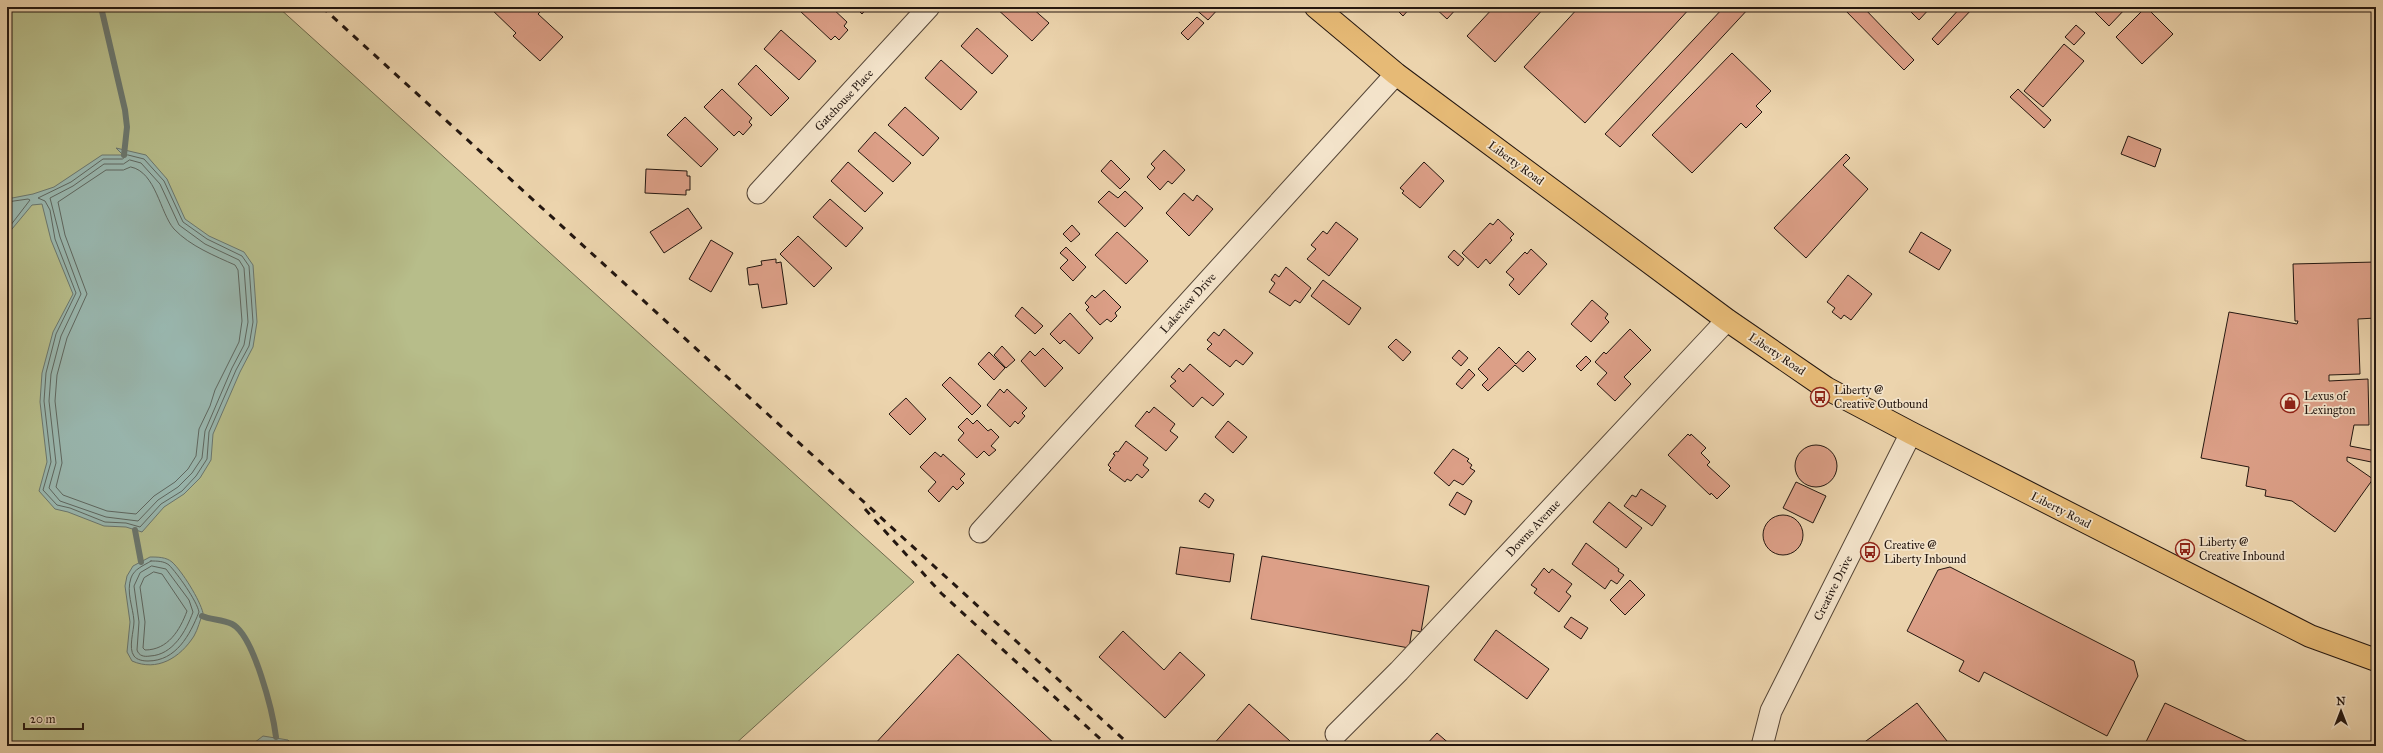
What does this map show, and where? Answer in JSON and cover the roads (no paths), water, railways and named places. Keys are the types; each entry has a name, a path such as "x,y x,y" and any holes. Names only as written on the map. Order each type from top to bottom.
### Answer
{"main road":[{"name":"Liberty Road","path":"1316,7 1396,74 1728,320 1826,388 1911,433 2310,636 2376,660"}],"street":[{"name":"Gatehouse Place","path":"758,192 929,7"},
{"name":"Lakeview Drive","path":"980,532 1396,74"},
{"name":"Downs Avenue","path":"1336,734 1399,672 1728,320"},
{"name":"Creative Drive","path":"1762,746 1771,711 1911,433"}],"water":[{"path":"116,148 146,155 167,179 185,219 209,236 244,252 253,265 257,322 253,347 240,372 213,434 211,460 200,478 184,494 164,507 142,532 126,527 104,526 68,512 55,509 39,491 47,462 40,402 42,373 53,332 73,294 51,240 42,204 32,205 7,235 7,199 33,194 54,187 102,155 123,155"},
{"path":"150,557 167,559 176,566 195,594 203,613 194,636 182,651 167,661 150,665 132,661 127,652 130,622 125,586 127,576 133,566"},
{"path":"263,736 288,740 293,746 250,746"}],"waterway":[{"path":"101,7 125,110 127,127 124,155"},
{"path":"135,530 141,562"},
{"path":"202,616 232,624 240,631 248,643 255,658 267,694 276,737"}],"railway":[{"path":"322,7 1131,746"},
{"path":"865,509 941,593 1108,746"}],"place":[{"name":"Liberty @ Creative Outbound","path":"1820,397"},
{"name":"Lexus of Lexington","path":"2290,403"},
{"name":"Liberty @ Creative Inbound","path":"2185,549"},
{"name":"Creative @ Liberty Inbound","path":"1870,552"}]}
